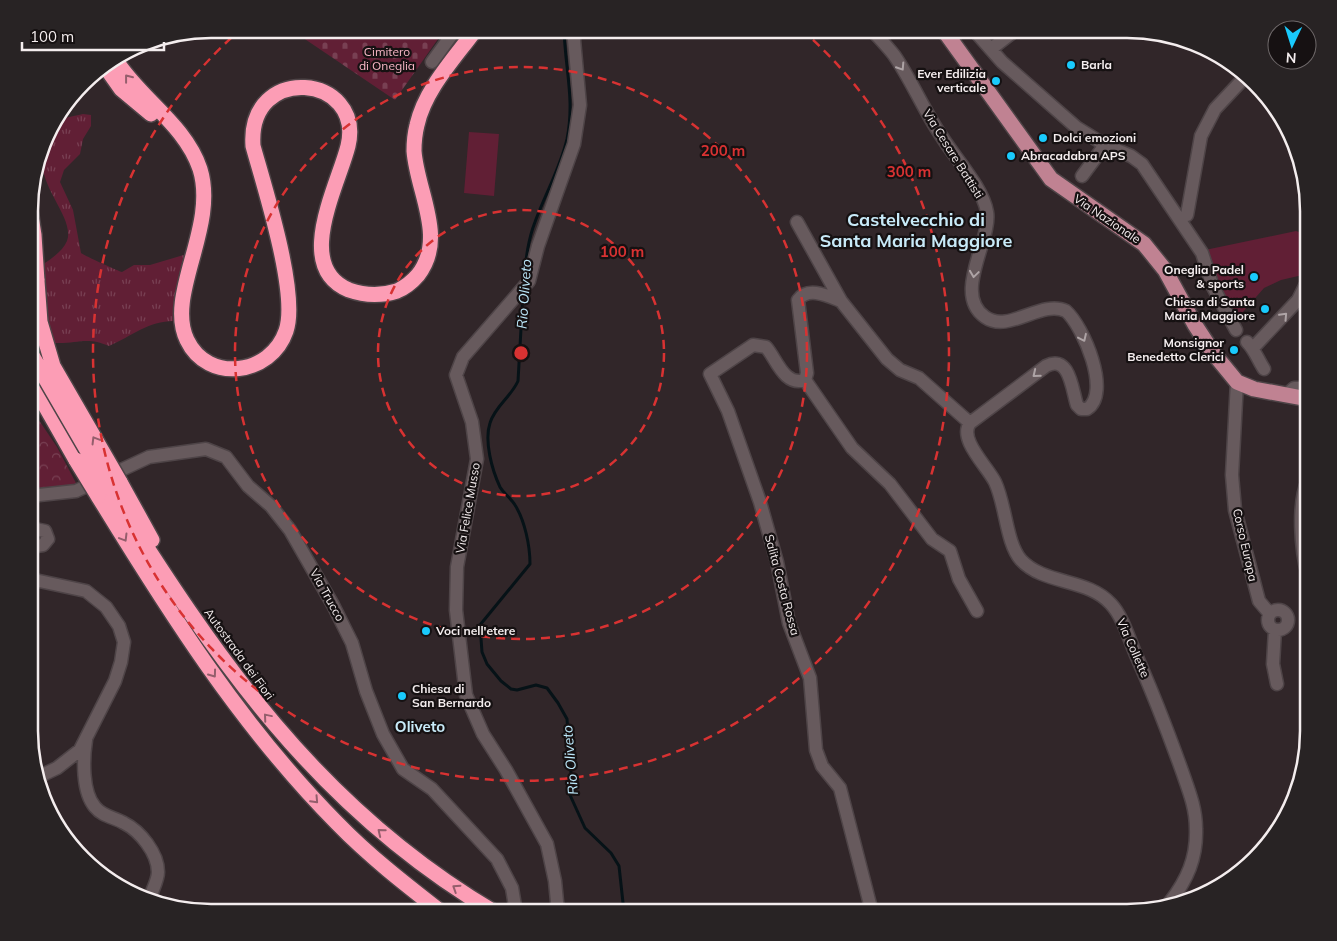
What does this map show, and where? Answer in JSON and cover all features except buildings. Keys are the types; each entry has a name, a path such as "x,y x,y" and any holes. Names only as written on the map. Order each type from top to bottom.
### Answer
{"highway":[{"path":"119,64 132,83 170,122 184,140 199,167 204,200 202,224 183,296 183,329 193,350 205,362 233,370 250,367 270,356 277,348 287,329 290,308 282,261 253,146 253,127 260,109 267,100 282,90 302,86 325,92 338,103 347,125 348,146 323,225 320,244 323,260 330,276 344,288 352,291 370,295 383,295 401,289 410,284 422,270 430,253 431,244 429,220 414,152 420,110 470,38"},
{"path":"109,71 134,101 184,140"},
{"path":"38,295 40,322 53,366 109,489"},
{"name":"Autostrada dei Fiori","path":"38,366 109,489 175,591 232,673 278,731 366,819 419,862 481,903"},
{"name":"Autostrada dei Fiori","path":"38,393 76,460 109,489 161,598 239,711 291,774 338,824 430,903"},
{"path":"38,409 76,460"}],"main road":[{"name":"Via Nazionale","path":"949,38 1050,179 1144,244 1165,270 1195,325 1214,354 1237,382"},
{"path":"1237,382 1254,389 1299,398"}],"street":[{"path":"432,62 449,38"},
{"name":"Via Felice Musso","path":"557,903 555,881 547,844 506,770 483,734 466,695 456,610 457,567 477,459 472,422 456,380 456,370 463,357 529,282 538,246 574,144 580,106 575,38"},
{"name":"Via Cesare Battisti","path":"879,38 898,62 928,116 977,190 986,208 987,220 973,275 973,294 978,310 987,318 1001,322 1053,308 1066,311 1083,335 1097,372 1093,402 1087,409 1081,409 1077,405 1066,370 1061,365 1053,363 1046,366 970,423"},
{"path":"982,38 1002,62 1076,127 1105,145 1131,156 1142,164 1202,253 1213,286 1236,330"},
{"path":"991,48 1005,38"},
{"path":"1187,215 1201,136 1215,109 1242,82"},
{"path":"1082,176 1105,145"},
{"path":"796,222 841,301 886,359 900,370 919,378 970,423"},
{"path":"841,301 810,292 802,295 798,300 807,373 805,380 852,448 890,484 932,539 950,551 959,579 977,611"},
{"path":"1264,370 1250,345 1299,298"},
{"name":"Salita Costa Rossa","path":"805,380 800,381 788,378 766,347 758,344 744,350 710,374 728,411 760,502 777,562 790,623 810,678 816,750 822,766 840,788 870,904"},
{"name":"Corso Europa","path":"1237,382 1232,475 1235,510 1259,601 1270,614"},
{"path":"1285,396 1294,388 1299,388"},
{"name":"Via Collette","path":"970,423 966,429 966,437 996,483 1005,510 1011,544 1019,558 1030,568 1088,589 1112,605 1154,696 1192,795 1196,819 1196,843 1191,868 1184,883 1174,896"},
{"name":"Via Trucco","path":"38,495 76,491 149,457 206,449 226,457 248,486 271,506 290,530 334,605 352,643 366,691 383,734 403,769 432,790 497,859 512,888 515,903"},
{"path":"38,530 45,531 48,539 43,545 38,546"},
{"path":"38,581 86,591 106,608 119,626 124,642 121,662 115,681 80,750 57,768 43,775"},
{"name":"Corso Europa","path":"1275,630 1285,628 1288,619 1282,611 1276,610 1270,614 1268,623 1275,630 1273,664 1277,684"},
{"path":"88,733 84,750 88,795 95,807 108,818 124,823 140,836 154,856 158,872 152,893"}],"green space":[{"name":"Cimitero di Oneglia","path":"303,38 439,38 395,100"},
{"path":"83,114 91,115 91,126 83,139 80,154 64,170 60,182 73,210 81,253 122,272 134,265 150,265 187,254 173,312 174,321 148,326 109,346 94,341 55,343 51,341 46,327 42,265 63,248 67,241 68,231 43,170 51,144 64,118"},
{"path":"469,132 499,134 494,196 464,193"},
{"name":"Oneglia Padel & sports","path":"1296,231 1299,232 1299,276 1281,280 1264,288 1235,321 1222,299 1205,250"},
{"path":"38,419 57,447 77,485 38,488"}],"waterway":[{"name":"Rio Oliveto","path":"524,278 533,229 567,139 570,97 565,38"},
{"name":"Rio Oliveto","path":"523,294 518,381 492,417 488,430 488,447 497,480 519,511 528,542 530,564 480,625 482,652 487,664 501,681 511,689 517,690 536,685 547,688 567,719 571,773 570,795 585,828 611,853 619,866 623,903"}],"place":[{"name":"Barla","path":"1071,65"},
{"name":"Ever Edilizia verticale","path":"996,81"},
{"name":"Dolci emozioni","path":"1043,138"},
{"name":"Abracadabra APS","path":"1011,156"},
{"name":"Oneglia Padel & sports","path":"1254,277"},
{"name":"Chiesa di Santa Maria Maggiore","path":"1265,309"},
{"name":"Monsignor Benedetto Clerici","path":"1234,350"},
{"name":"Voci nell'etere","path":"426,631"},
{"name":"Chiesa di San Bernardo","path":"402,696"}],"district":[{"name":"Castelvecchio di Santa Maria Maggiore","path":"916,230"},
{"name":"Oliveto","path":"420,727"}]}
